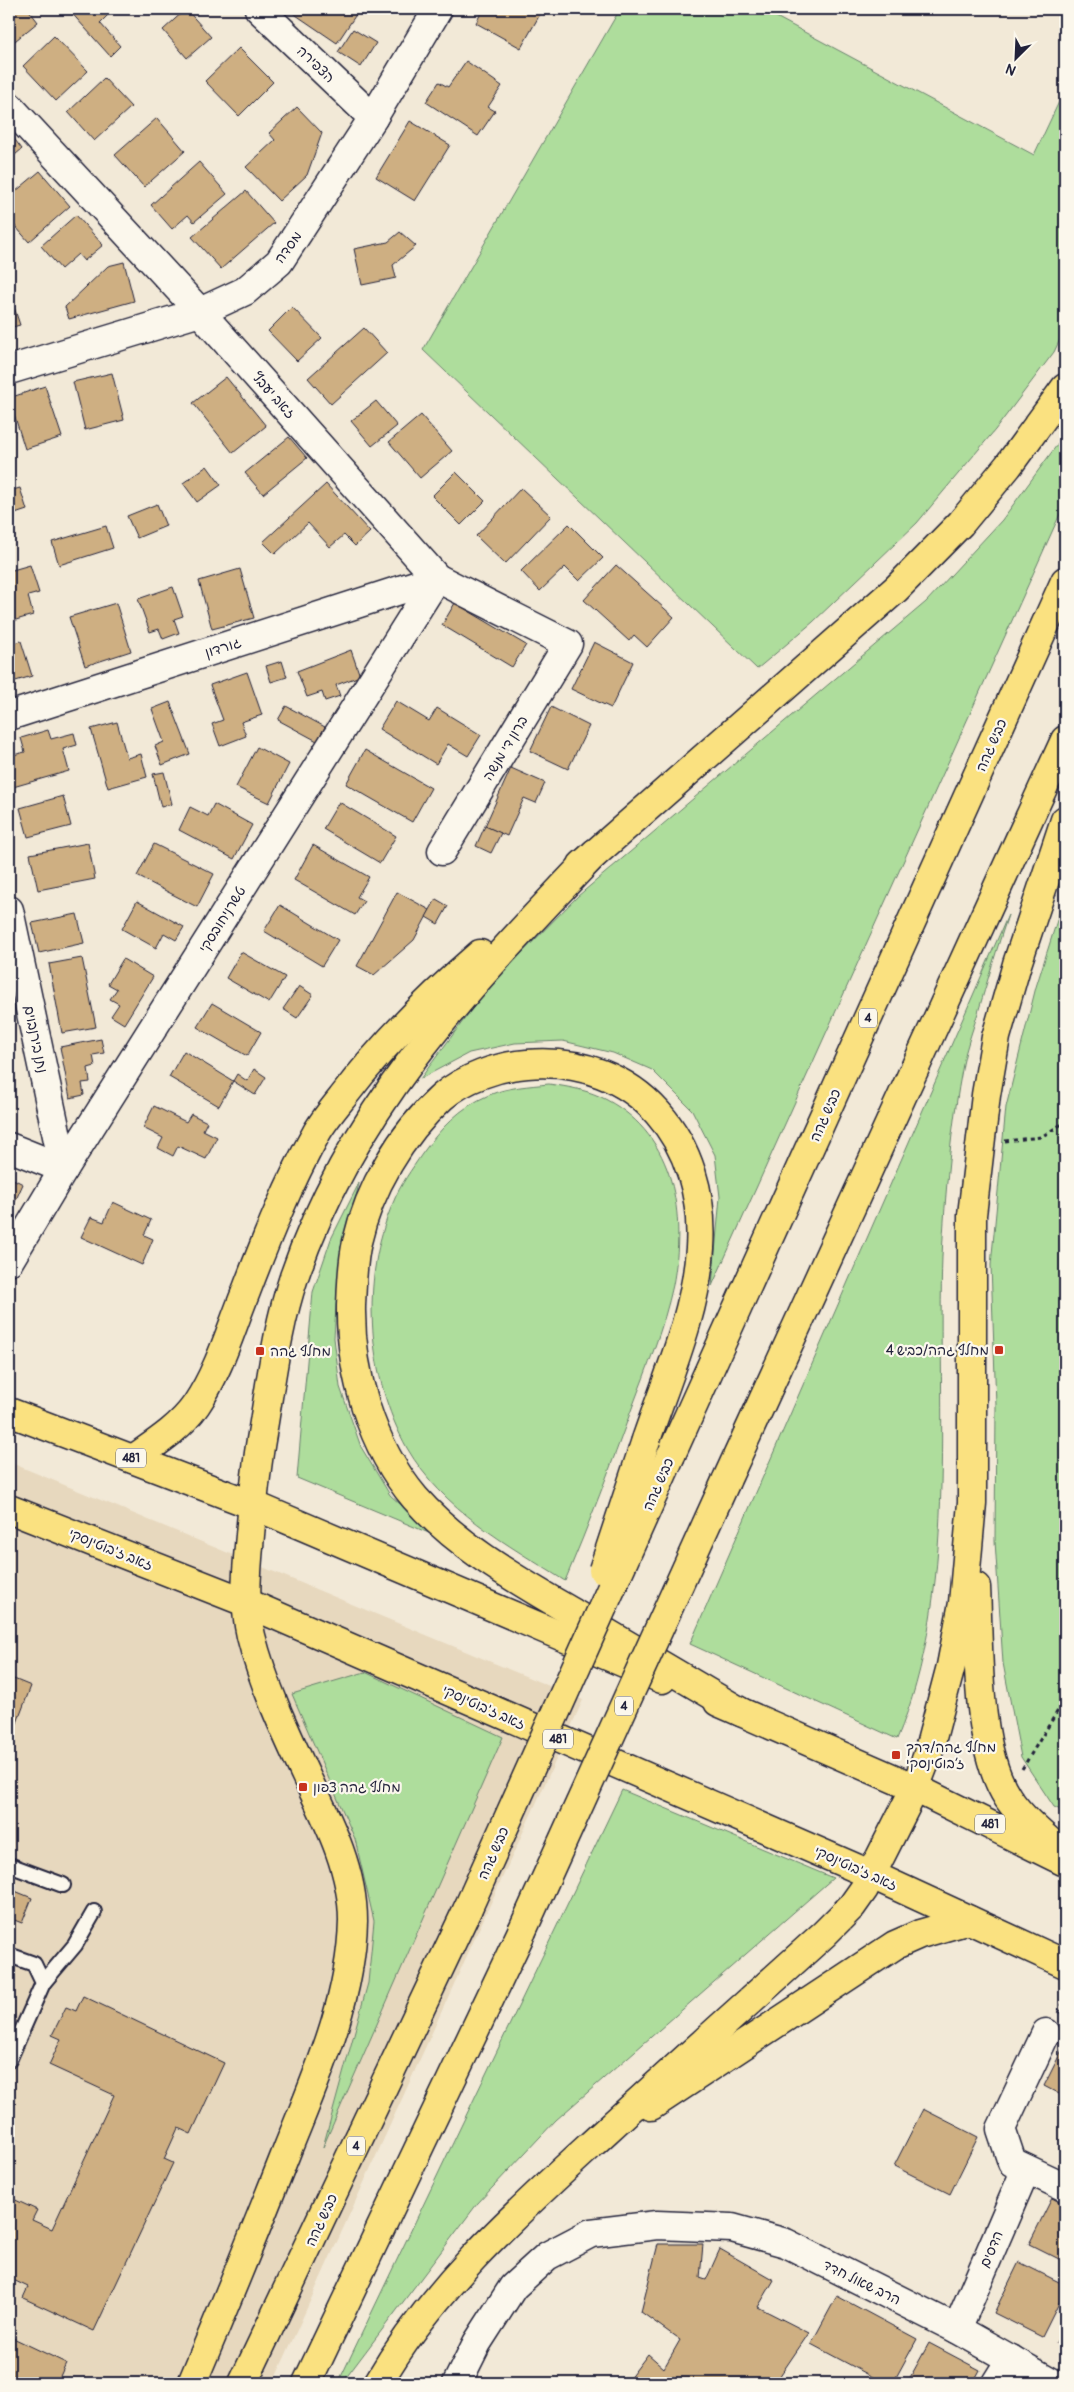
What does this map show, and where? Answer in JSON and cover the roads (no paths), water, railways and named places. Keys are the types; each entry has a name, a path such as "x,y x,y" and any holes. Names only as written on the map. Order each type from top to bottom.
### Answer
{"main road":[{"path":"133,1458 163,1438 196,1405 214,1374 267,1236 290,1184 318,1130 353,1083 399,1028 473,960 896,589 961,523 1008,466 1065,388"},
{"name":"כביש גהה","path":"243,2383 468,1908 1065,581"},
{"name":"4","path":"307,2383 522,1931 1065,740"},
{"path":"1065,820 1017,964 996,1037 986,1095 972,1215 972,1503 982,1694 986,1733 994,1768 1007,1796 1020,1814 1065,1854"},
{"path":"192,2383 243,2262 338,2015 349,1963 353,1920 350,1883 344,1863 331,1828 293,1747 264,1675 251,1638 245,1602 255,1472 281,1325 292,1281 313,1225 342,1164 374,1111 448,1014 510,943 595,853"},
{"path":"551,1726 646,1440 694,1291 700,1250 701,1218 695,1182 684,1149 667,1122 644,1098 616,1080 584,1068 549,1062 513,1065 481,1075 444,1096 418,1123 392,1159 373,1193 356,1243 352,1280 351,1327 356,1376 371,1422 388,1459 413,1496 446,1530 489,1562 524,1584 741,1712"},
{"name":"481","path":"9,1412 253,1505 741,1712 915,1788 1065,1862"},
{"path":"378,2383 389,2363 445,2290 484,2245 540,2189 824,1934 852,1906 872,1875 915,1788 927,1757 951,1666 963,1603 972,1503"},
{"name":"זאב ז'בוטינסקי","path":"9,1509 245,1602 872,1875 1065,1964"},
{"path":"584,2151 896,1945 920,1934 969,1920"}],"street":[{"name":"הצפירה","path":"259,9 373,118"},
{"name":"מסדה","path":"9,370 200,312 245,291 279,262 373,118 438,9"},
{"name":"זאב יעבץ","path":"9,106 200,312 437,578 568,644"},
{"name":"גורדון","path":"9,716 437,578"},
{"name":"טשרניחובסקי","path":"9,1261 64,1169 437,578"},
{"name":"ברון די מנשה","path":"442,851 568,644"},
{"name":"נתן בירנבוים","path":"9,910 64,1169"},
{"path":"9,1147 64,1169"},
{"path":"1046,2033 1000,2129 1012,2162 1065,2187"},
{"name":"הדסים","path":"957,2329 1026,2169"},
{"name":"הרב שאול חדד","path":"457,2383 477,2343 512,2288 546,2256 591,2233 657,2225 732,2228 786,2244 957,2329 1053,2383"},
{"path":"996,2383 1011,2359"}],"lane":[{"path":"9,1865 63,1885"},
{"path":"9,2060 43,1983 74,1945 94,1912"},
{"path":"9,1955 34,1964 43,1983"}],"place":[{"name":"מחלף גהה/כביש 4","path":"999,1350"},
{"name":"מחלף גהה","path":"260,1351"},
{"name":"מחלף גהה/דרך ז׳בוטינסקי","path":"896,1755"},
{"name":"מחלף גהה צפון","path":"303,1787"}]}
